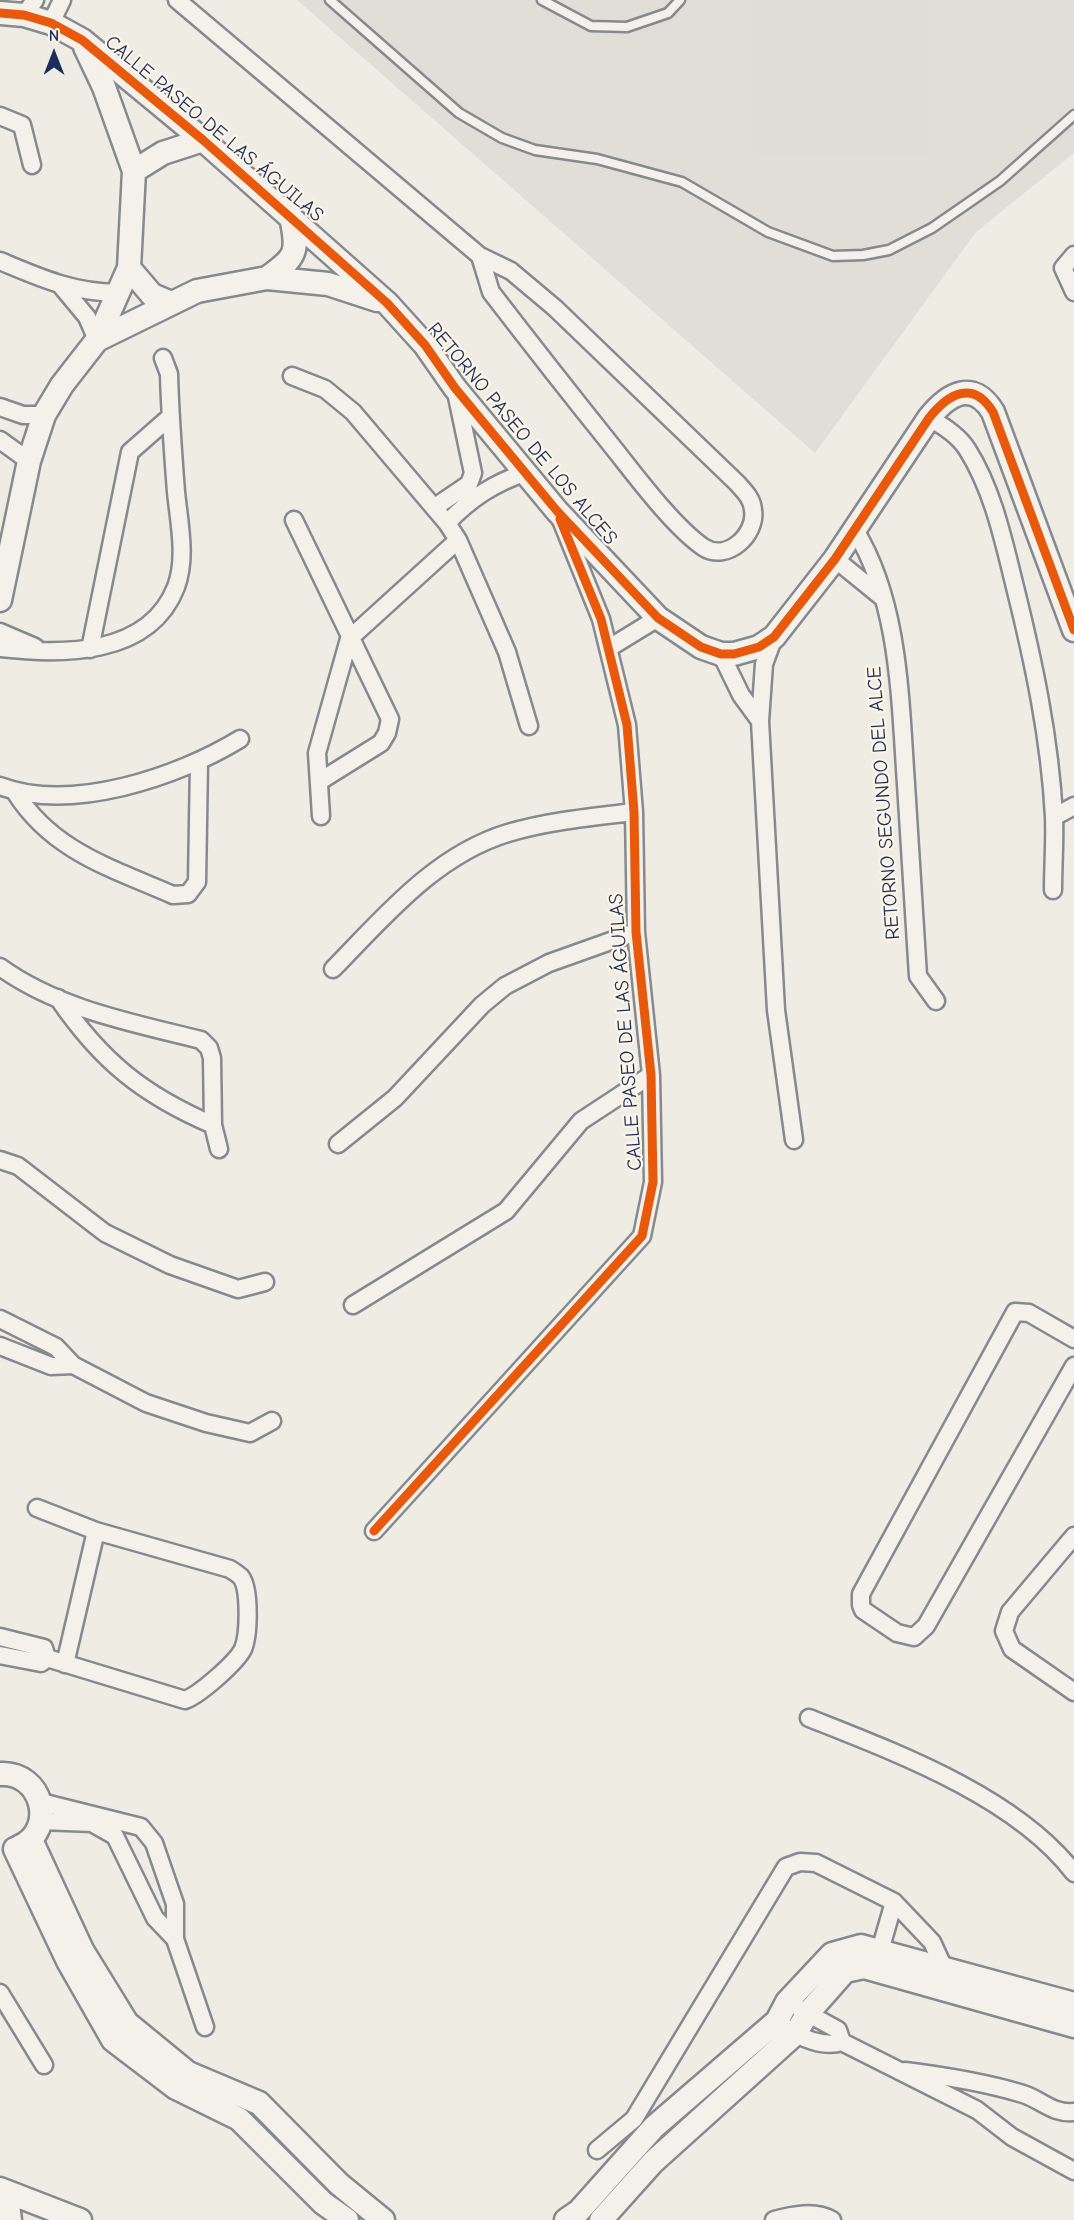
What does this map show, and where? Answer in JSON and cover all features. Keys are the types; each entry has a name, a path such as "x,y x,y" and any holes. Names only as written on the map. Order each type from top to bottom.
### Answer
{"street":[{"path":"51,23 62,0"},
{"path":"177,0 480,256 511,271 555,308 737,483 750,498 753,519 751,529 734,547 717,552 703,546 644,487 491,292 480,256"},
{"name":"CALLE PASEO DE LAS ÁGUILAS","path":"0,13 29,7 51,23 82,40 203,140 387,303"},
{"path":"0,600 29,461 44,415 62,386 97,340 129,268 134,215 134,171 104,87 82,40"},
{"path":"0,116 22,125 32,165"},
{"path":"134,171 163,153 203,140"},
{"path":"267,278 290,262 294,255 296,239 291,217"},
{"path":"1073,286 1063,268 1074,255"},
{"path":"0,261 62,287 87,292 117,293"},
{"path":"129,268 153,295 171,303"},
{"path":"97,340 197,291 267,278 328,284 387,303"},
{"path":"62,287 87,316 97,340"},
{"name":"RETORNO PASEO DE LOS ALCES","path":"387,303 425,345 455,388 528,472 557,511 658,618 689,641 721,654 747,652 774,638 835,559 929,418 950,396 961,393 975,394 987,403 1036,523 1074,630"},
{"path":"0,648 50,653 90,649 123,639 142,628 161,612 176,587 181,552 169,374 163,358"},
{"path":"292,376 324,389 353,412 441,515 458,540 507,652 529,726"},
{"path":"441,515 469,484 473,473 473,462 455,388"},
{"path":"0,407 23,415 44,415"},
{"path":"90,649 130,452 171,416"},
{"path":"929,418 951,430 967,449 988,493 1004,541 1030,645 1044,726 1054,817 1053,890"},
{"path":"0,440 29,461"},
{"path":"441,515 482,491 528,472"},
{"name":"CALLE PASEO DE LAS ÁGUILAS","path":"374,1531 642,1236 653,1182 651,1076 636,932 634,812 627,725 601,619 557,511"},
{"path":"294,520 349,639 390,719 387,734 381,743 320,781"},
{"name":"RETORNO SEGUNDO DEL ALCE","path":"855,530 873,562 883,598 899,685 918,976 936,1001"},
{"path":"321,816 317,753 349,639 458,540"},
{"path":"835,559 883,598"},
{"path":"609,648 658,618"},
{"path":"0,632 50,653"},
{"path":"774,638 764,664 760,721 776,1010 794,1140"},
{"path":"721,654 741,694 760,721"},
{"path":"7,789 62,794 109,790 155,779 199,762 240,739"},
{"path":"7,789 41,827 84,856 173,895 188,894 197,882 199,762"},
{"path":"1054,817 1074,806"},
{"path":"333,969 411,890 453,859 482,843 508,833 560,821 634,812"},
{"path":"338,1144 395,1098 482,1005 505,986 549,963 636,932"},
{"path":"0,967 58,998 104,1016 201,1040 209,1048 212,1058 213,1125 219,1149"},
{"path":"58,998 81,1032 108,1062 140,1088 166,1104 213,1125"},
{"path":"353,1305 506,1211 581,1121 651,1076"},
{"path":"0,1160 18,1166 105,1233 170,1265 238,1288 265,1282"},
{"path":"0,1174 18,1166"},
{"path":"1074,1340 1029,1313 1015,1312 861,1594 863,1610 902,1635 914,1637 926,1626 1074,1366"},
{"path":"0,1319 56,1347 73,1365 146,1403 206,1423 250,1433 272,1421"},
{"path":"0,1346 51,1365 73,1365"},
{"path":"36,1508 96,1531 230,1569 241,1576 246,1588 247,1634 242,1651 196,1696 185,1700 48,1658"},
{"path":"65,1664 96,1531"},
{"path":"1074,1536 1010,1612 1004,1631 1012,1649 1074,1692"},
{"path":"0,1637 44,1647 48,1658"},
{"path":"0,1655 41,1663 48,1658"},
{"path":"809,1718 912,1760 988,1801 1056,1850 1074,1873"},
{"path":"0,1774 24,1779 37,1793 26,1832 68,1961 113,2040 176,2088 239,2119 323,2203 346,2220"},
{"path":"26,1832 92,1823 115,1836 155,1918 175,1939"},
{"path":"26,1832 141,1827 154,1843 175,1904 175,1939 205,2027"},
{"path":"26,1832 82,1950 128,2023 188,2073 259,2103 339,2184 383,2220"},
{"path":"597,2150 634,2119 786,1867 800,1862 816,1863 894,1902 932,1942 944,1968 945,1991"},
{"path":"877,1961 894,1902"},
{"path":"566,2220 579,2211 654,2127 782,2012 832,1954 861,1946 877,1961 945,1991 1074,2026"},
{"path":"601,2220 653,2162 795,2034 808,2013 845,1971 864,1967 877,1961 944,1968 1074,2004"},
{"path":"0,1993 44,2065"},
{"path":"782,2012 808,2013 838,2030 842,2042 977,2110 1012,2137 1074,2171"},
{"path":"782,2012 795,2034 830,2046 842,2042"},
{"path":"897,2070 966,2078 1025,2095 1052,2110 1074,2112"},
{"path":"0,2191 8,2205 10,2220"},
{"path":"0,2191 80,2220"},
{"path":"774,2220 792,2215 823,2215 832,2220"}],"lane":[{"path":"330,0 459,113 502,138 535,150 597,159 682,182 768,232 833,256 863,255 889,250 932,228 1000,181 1074,115"},
{"path":"542,0 591,26 627,27 668,13 680,0"}],"shaded area":[{"path":"297,0 1074,0 1074,153 976,232 815,453"},
{"path":"753,0 933,0 933,154 753,154"}],"cycle path":[{"path":"0,13 24,15 51,23 82,40 203,140 387,303 425,345 455,388 557,511 658,618 701,647 721,654 734,654 759,647 774,637 835,559 936,409 952,397 969,393 985,402 993,412 1074,630"},
{"path":"374,1531 642,1236 653,1182 651,1075 636,932 634,812 627,725 601,619 560,519"}]}
